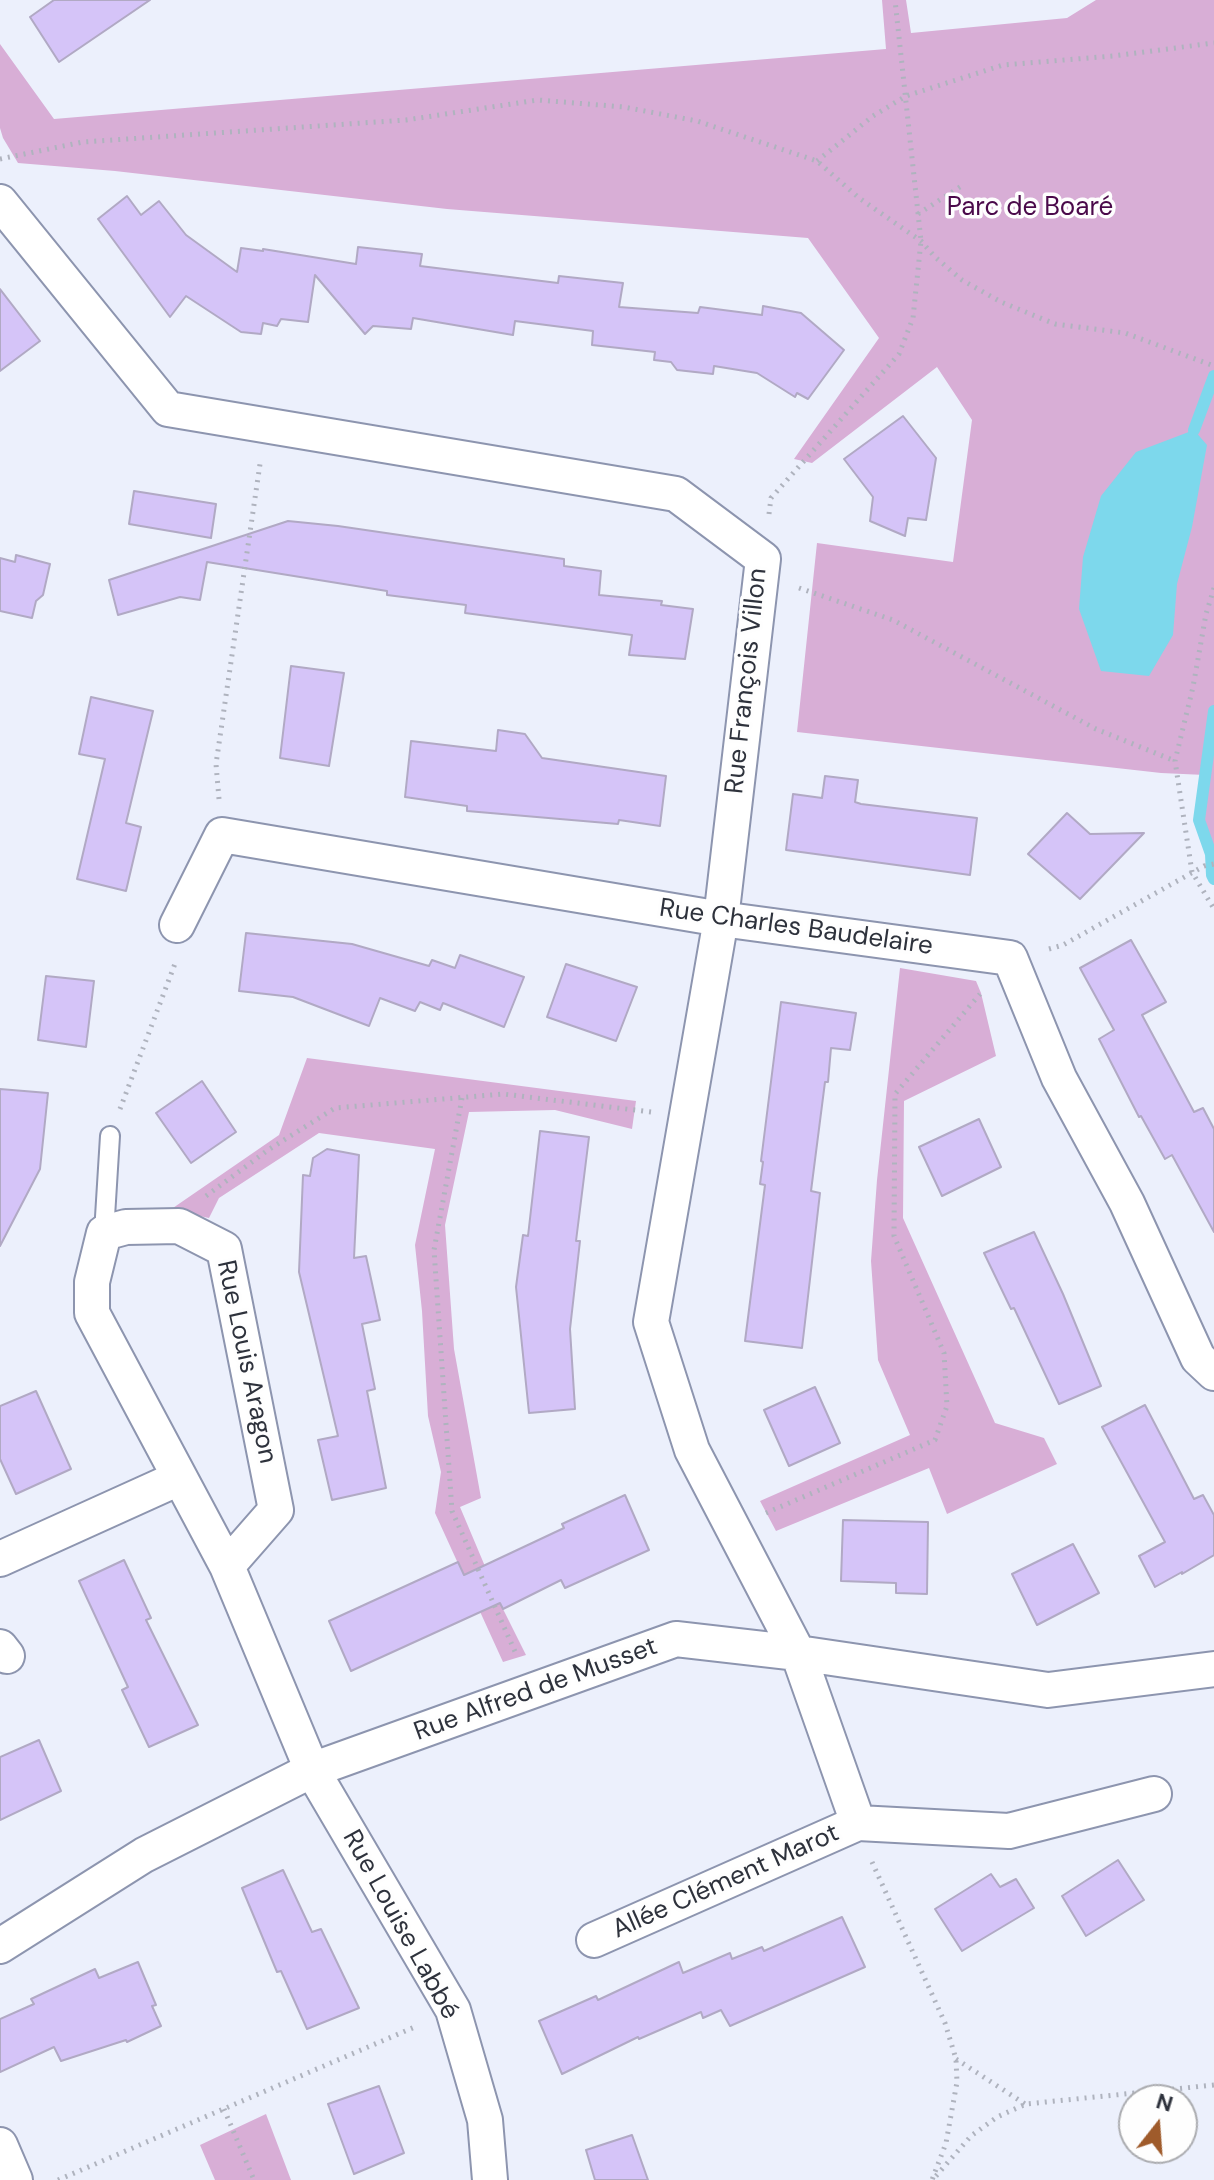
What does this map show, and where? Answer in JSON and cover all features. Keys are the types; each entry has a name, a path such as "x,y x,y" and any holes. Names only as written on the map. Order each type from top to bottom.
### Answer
{"street":[{"name":"Rue François Villon","path":"0,202 168,409 676,494 762,568 721,919 651,1322 692,1450 798,1653"},
{"name":"Rue Charles Baudelaire","path":"222,835 721,919 1010,958"},
{"path":"177,925 222,835"},
{"path":"1010,958 1059,1078 1127,1203 1198,1358 1214,1373"},
{"name":"Rue Louis Aragon","path":"104,1233 126,1227 179,1226 224,1249 276,1510 227,1566"},
{"path":"104,1233 92,1282 92,1313 227,1566 312,1770"},
{"path":"0,1559 179,1478"},
{"name":"Rue Alfred de Musset","path":"0,1946 144,1855 312,1770 676,1639 798,1653 1048,1690 1214,1669"},
{"name":"Allée Clément Marot","path":"798,1653 858,1823"},
{"name":"Rue Louise Labbé","path":"312,1770 453,2010 485,2120 490,2180"},
{"name":"Allée Clément Marot","path":"594,1940 858,1823 1009,1831 1154,1794"},
{"path":"0,2145 15,2180"}],"lane":[{"path":"104,1233 110,1136"}],"path":[{"path":"895,0 921,241 913,318 899,354 771,498 762,568 893,620 1096,729 1175,761"},
{"path":"817,161 873,116 906,96 1003,65 1113,56 1214,43"},
{"path":"0,159 83,142 406,120 538,100 624,107 697,121 817,161 859,198 921,241 962,280 1001,302 1055,324 1125,333 1213,365"},
{"path":"918,214 963,185"},
{"path":"222,835 216,764 266,425"},
{"path":"1214,588 1175,761 1192,872 1214,909"},
{"path":"732,1528 935,1440 947,1406 944,1353 894,1236 895,1094 1010,958 1063,945 1192,872 1214,864"},
{"path":"110,1136 178,955 177,925"},
{"path":"179,1226 197,1203 268,1150 335,1108 503,1094 687,1115"},
{"path":"462,1098 434,1250 452,1511 531,1691"},
{"path":"858,1823 858,1831 945,2023 956,2059 957,2082 946,2143 932,2180"},
{"path":"58,2180 453,2010"},
{"path":"956,2059 1026,2104"},
{"path":"932,2180 971,2136 997,2117 1026,2104 1214,2085"},
{"path":"224,2109 254,2180"}],"green space":[{"name":"Parc de Boaré","path":"882,0 906,0 911,33 1067,18 1096,0 1214,0 1214,879 1211,854 1199,820 1205,775 1161,773 797,732 817,543 953,562 972,420 937,367 812,463 794,459 879,338 808,238 447,209 18,163 0,128 0,44 54,119 886,49"},
{"path":"900,968 976,981 996,1056 904,1101 903,1218 995,1423 1044,1438 1057,1464 947,1514 929,1468 776,1531 760,1501 910,1435 878,1360 871,1261"},
{"path":"307,1058 636,1101 632,1129 555,1110 469,1112 445,1225 454,1349 481,1498 460,1507 526,1655 503,1662 435,1513 441,1472 428,1416 415,1245 435,1149 319,1133 219,1198 209,1218 170,1210 279,1135"},
{"path":"266,2114 291,2180 215,2180 200,2145"}],"water":[{"path":"1194,430 1207,445 1192,527 1177,584 1173,635 1149,676 1101,671 1079,609 1083,557 1101,496 1136,452"}],"building":[{"path":"54,0 150,0 59,62 30,17"},
{"path":"127,196 141,215 159,201 186,235 237,272 241,248 356,264 358,247 422,254 420,266 558,283 559,276 623,283 619,307 698,313 700,307 762,315 763,306 801,313 844,350 808,399 797,393 795,397 757,373 714,366 713,374 677,370 671,362 654,360 655,352 592,345 593,331 515,321 513,335 413,318 411,329 373,326 365,334 315,275 308,322 281,319 277,326 263,323 261,334 241,332 186,296 170,317 98,219"},
{"path":"0,289 40,341 0,371"},
{"path":"903,416 936,458 926,520 908,518 905,536 870,521 873,497 844,459"},
{"path":"134,491 216,504 211,538 129,524"},
{"path":"288,521 564,559 564,566 601,571 599,595 662,601 661,605 693,609 685,659 629,655 632,635 465,613 466,605 387,595 387,591 207,562 200,600 180,597 118,615 109,580"},
{"path":"16,555 50,564 43,595 36,601 32,618 0,611 0,558 15,562"},
{"path":"291,666 344,673 329,766 280,758"},
{"path":"91,697 153,711 126,823 141,827 126,891 77,879 105,759 79,754"},
{"path":"498,730 525,734 542,758 666,776 660,826 619,820 618,824 467,811 467,806 405,797 411,741 496,751"},
{"path":"825,776 858,780 855,802 861,804 977,818 970,875 786,850 793,794 822,798"},
{"path":"1067,813 1090,834 1144,833 1080,899 1028,854"},
{"path":"246,933 352,944 429,966 432,960 455,968 460,955 524,977 504,1027 443,1003 440,1010 420,1002 415,1011 380,998 369,1026 293,997 239,991"},
{"path":"1131,940 1166,1002 1142,1015 1194,1112 1203,1108 1214,1129 1214,1232 1172,1155 1165,1159 1139,1117 1099,1039 1114,1030 1080,968"},
{"path":"566,964 637,987 616,1041 547,1017"},
{"path":"46,976 94,981 86,1047 38,1040"},
{"path":"781,1002 856,1013 850,1050 831,1048 828,1082 825,1082 811,1191 820,1193 802,1348 745,1341 765,1185 760,1184 761,1161"},
{"path":"202,1081 236,1132 191,1163 156,1113"},
{"path":"0,1089 48,1093 40,1169 0,1246"},
{"path":"979,1119 1001,1167 942,1196 919,1147"},
{"path":"540,1131 589,1137 576,1241 580,1241 570,1329 575,1409 529,1413 516,1287 523,1235 528,1236"},
{"path":"327,1149 359,1155 354,1258 366,1256 380,1320 362,1324 375,1389 367,1391 386,1488 332,1500 318,1440 338,1436 299,1272 303,1175 310,1176 313,1158"},
{"path":"1034,1232 1101,1386 1059,1404 1014,1308 1011,1309 984,1253"},
{"path":"815,1387 840,1443 789,1466 764,1410"},
{"path":"36,1391 71,1469 16,1494 0,1459 0,1406"},
{"path":"1145,1405 1194,1499 1203,1495 1214,1515 1214,1555 1155,1587 1139,1556 1165,1542 1102,1427"},
{"path":"625,1495 649,1550 565,1588 561,1580 503,1609 500,1603 351,1671 329,1621 458,1562 464,1575 564,1528 562,1524"},
{"path":"843,1520 928,1522 927,1594 896,1593 896,1583 841,1581"},
{"path":"1073,1544 1099,1593 1037,1625 1012,1574"},
{"path":"124,1560 151,1618 146,1620 198,1725 149,1747 122,1690 128,1687 79,1581"},
{"path":"39,1740 61,1791 0,1820 0,1757"},
{"path":"1118,1860 1144,1900 1086,1936 1062,1896"},
{"path":"283,1870 312,1932 321,1929 359,2008 307,2029 281,1971 277,1972 242,1888"},
{"path":"991,1874 1000,1887 1016,1879 1034,1908 962,1951 935,1909"},
{"path":"842,1917 865,1967 730,2026 721,2010 703,2018 701,2012 638,2037 562,2074 539,2021 596,1996 598,2000 679,1962 683,1973 730,1953 732,1959 762,1947 764,1951"},
{"path":"138,1962 161,2026 127,2042 61,2061 54,2047 0,2072 0,2019 34,2004 31,1999 95,1969 99,1978"},
{"path":"379,2086 404,2153 354,2174 328,2104"},
{"path":"632,2135 648,2180 595,2180 586,2150"}],"waterway":[{"path":"1194,430 1214,376"},
{"path":"1214,711 1199,820 1211,854 1214,879"}]}
